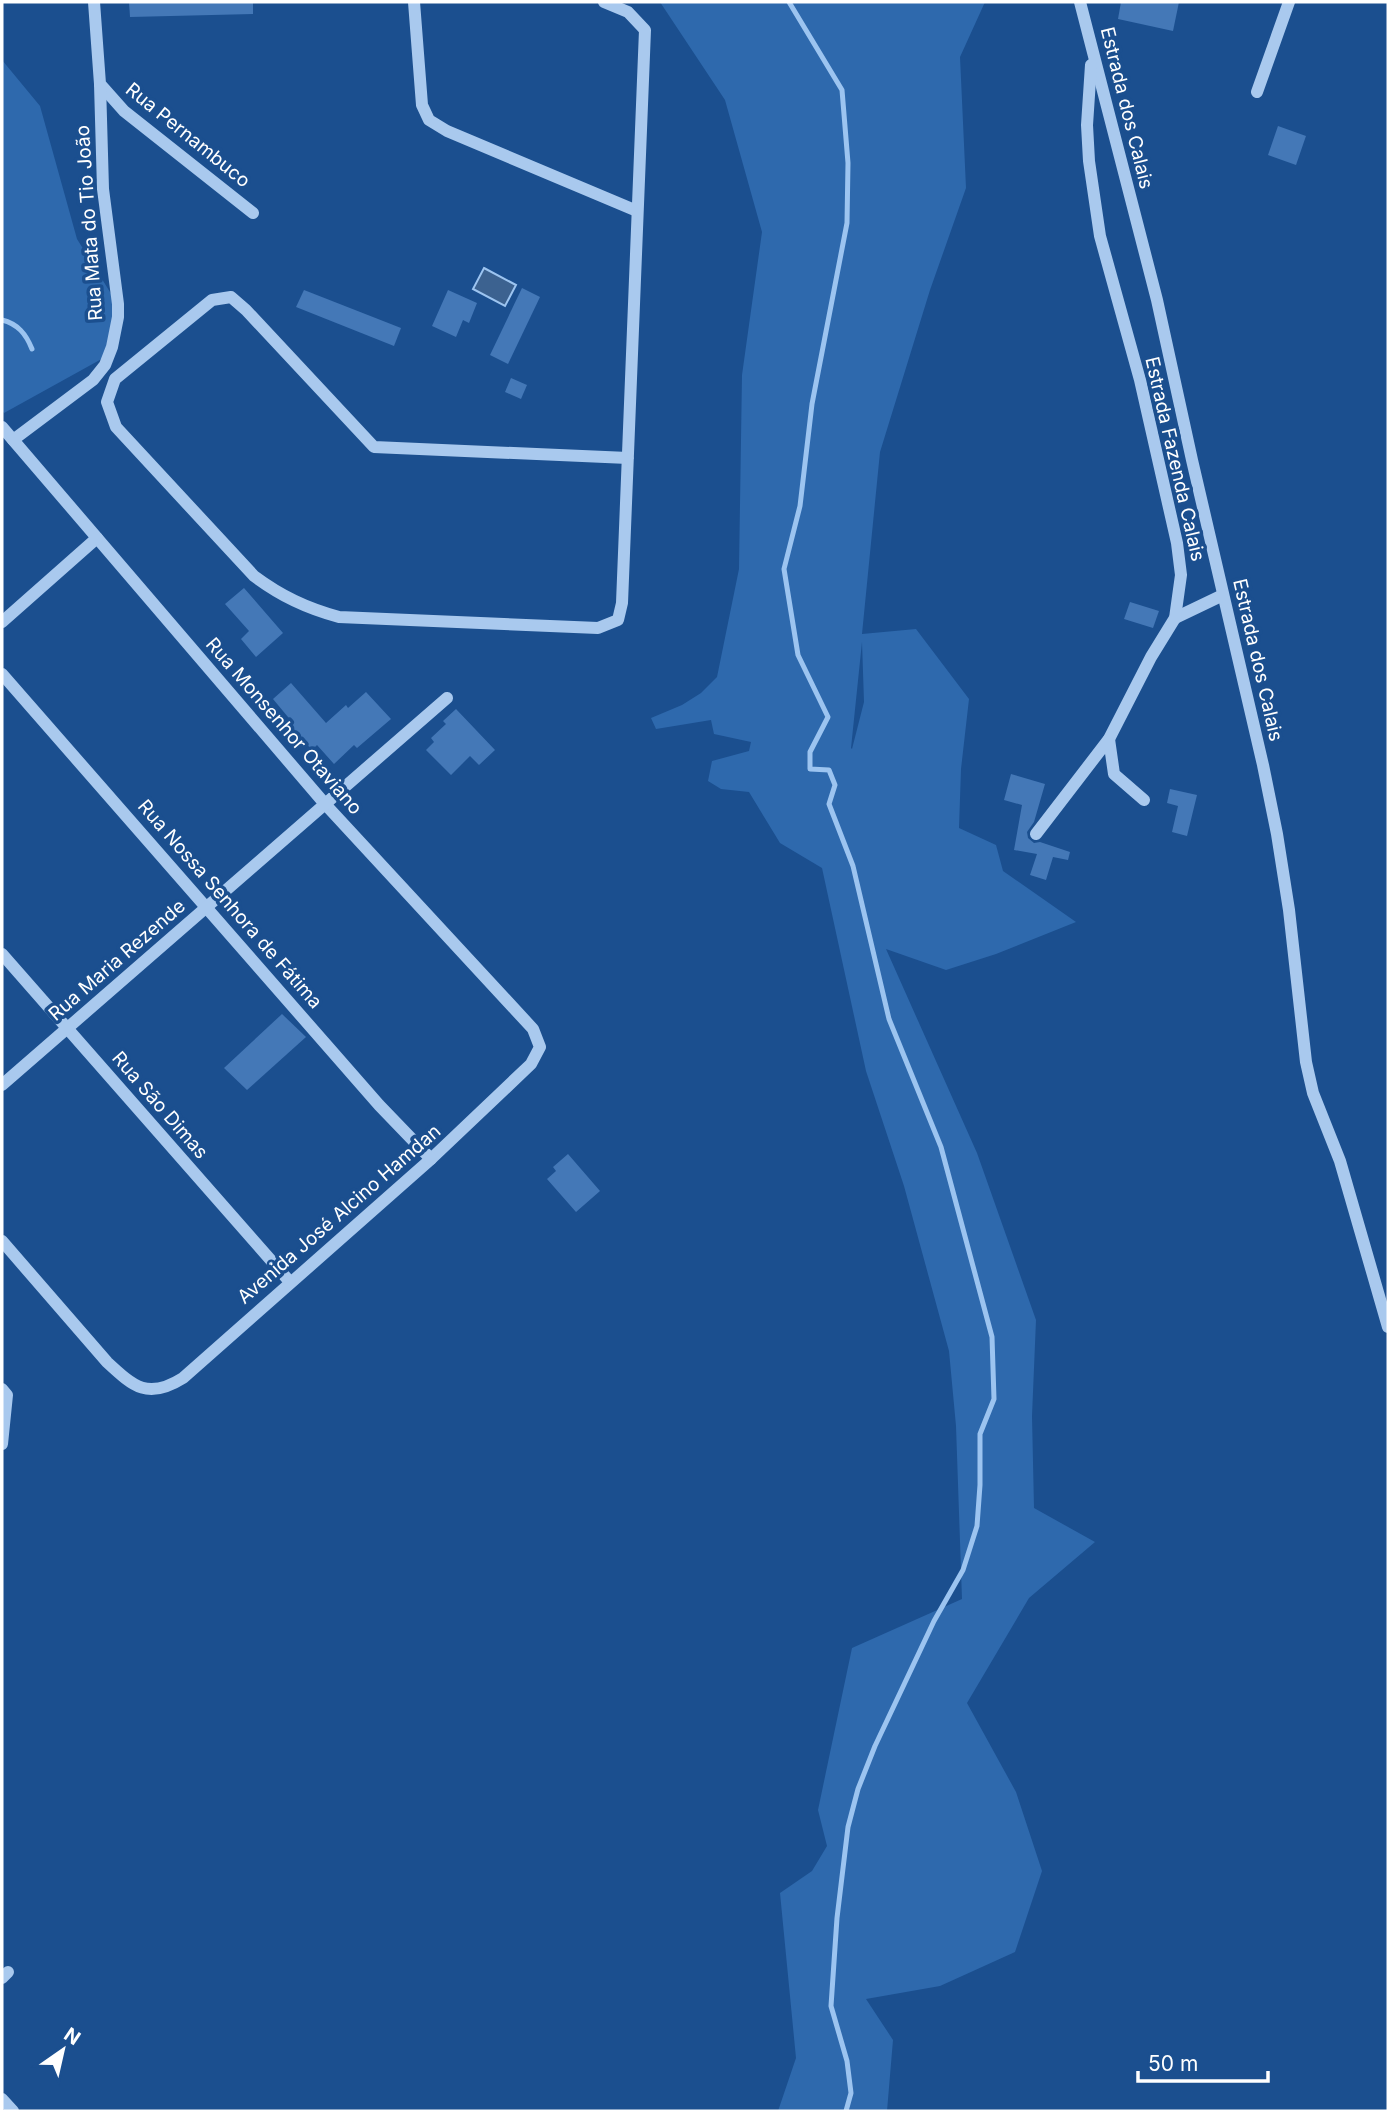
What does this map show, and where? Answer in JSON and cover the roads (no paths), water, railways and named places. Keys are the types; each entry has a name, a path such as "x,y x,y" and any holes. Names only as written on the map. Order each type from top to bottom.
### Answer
{"street":[{"name":"Rua Pernambuco","path":"94,2 100,84 124,111 253,213"},
{"path":"414,2 422,106 429,120 447,131 637,211"},
{"path":"604,2 628,12 645,30 637,211 628,458 622,603 618,620 598,628 339,617 308,609 279,595 254,576 116,427 107,402 115,379 212,300 231,296 373,447 628,458"},
{"name":"Estrada dos Calais","path":"1080,2 1157,300 1277,834 1289,910 1306,1062 1313,1093 1344,1173 1388,1327"},
{"path":"1257,92 1289,2"},
{"name":"Estrada Fazenda Calais","path":"1036,834 1109,739 1151,657 1175,618 1181,575 1177,543 1140,380 1100,236 1087,125 1092,55"},
{"name":"Rua Mata do Tio João","path":"13,440 93,380 105,365 112,347 118,304 103,189 100,84"},
{"name":"Rua Monsenhor Otaviano","path":"2,427 325,804 533,1029 540,1047"},
{"path":"2,622 97,538"},
{"path":"1175,618 1223,595"},
{"name":"Rua Nossa Senhora de Fátima","path":"2,674 379,1105 430,1159"},
{"name":"Rua Maria Rezende","path":"2,1085 447,698"},
{"path":"1109,739 1114,774 1144,800"},
{"name":"Rua São Dimas","path":"2,954 290,1282"},
{"name":"Avenida José Alcino Hamdan","path":"2,1241 107,1362 126,1380 148,1390 167,1388 183,1378 430,1159 531,1064 540,1047"},
{"path":"2,1389 7,1395 2,1444"},
{"path":"2,2099 13,2111"}],"waterway":[{"path":"789,2 842,90 848,163 847,223 812,404 800,506 784,569 798,655 828,717 810,752 810,769 829,770 835,785 829,804 853,866 889,1019 941,1147 992,1337 994,1399 980,1434 977,1526 963,1570 934,1621 875,1746 858,1789 848,1827 837,1918 831,2006 847,2061 851,2093 846,2111"},
{"path":"2,320 21,330 32,349"}]}
